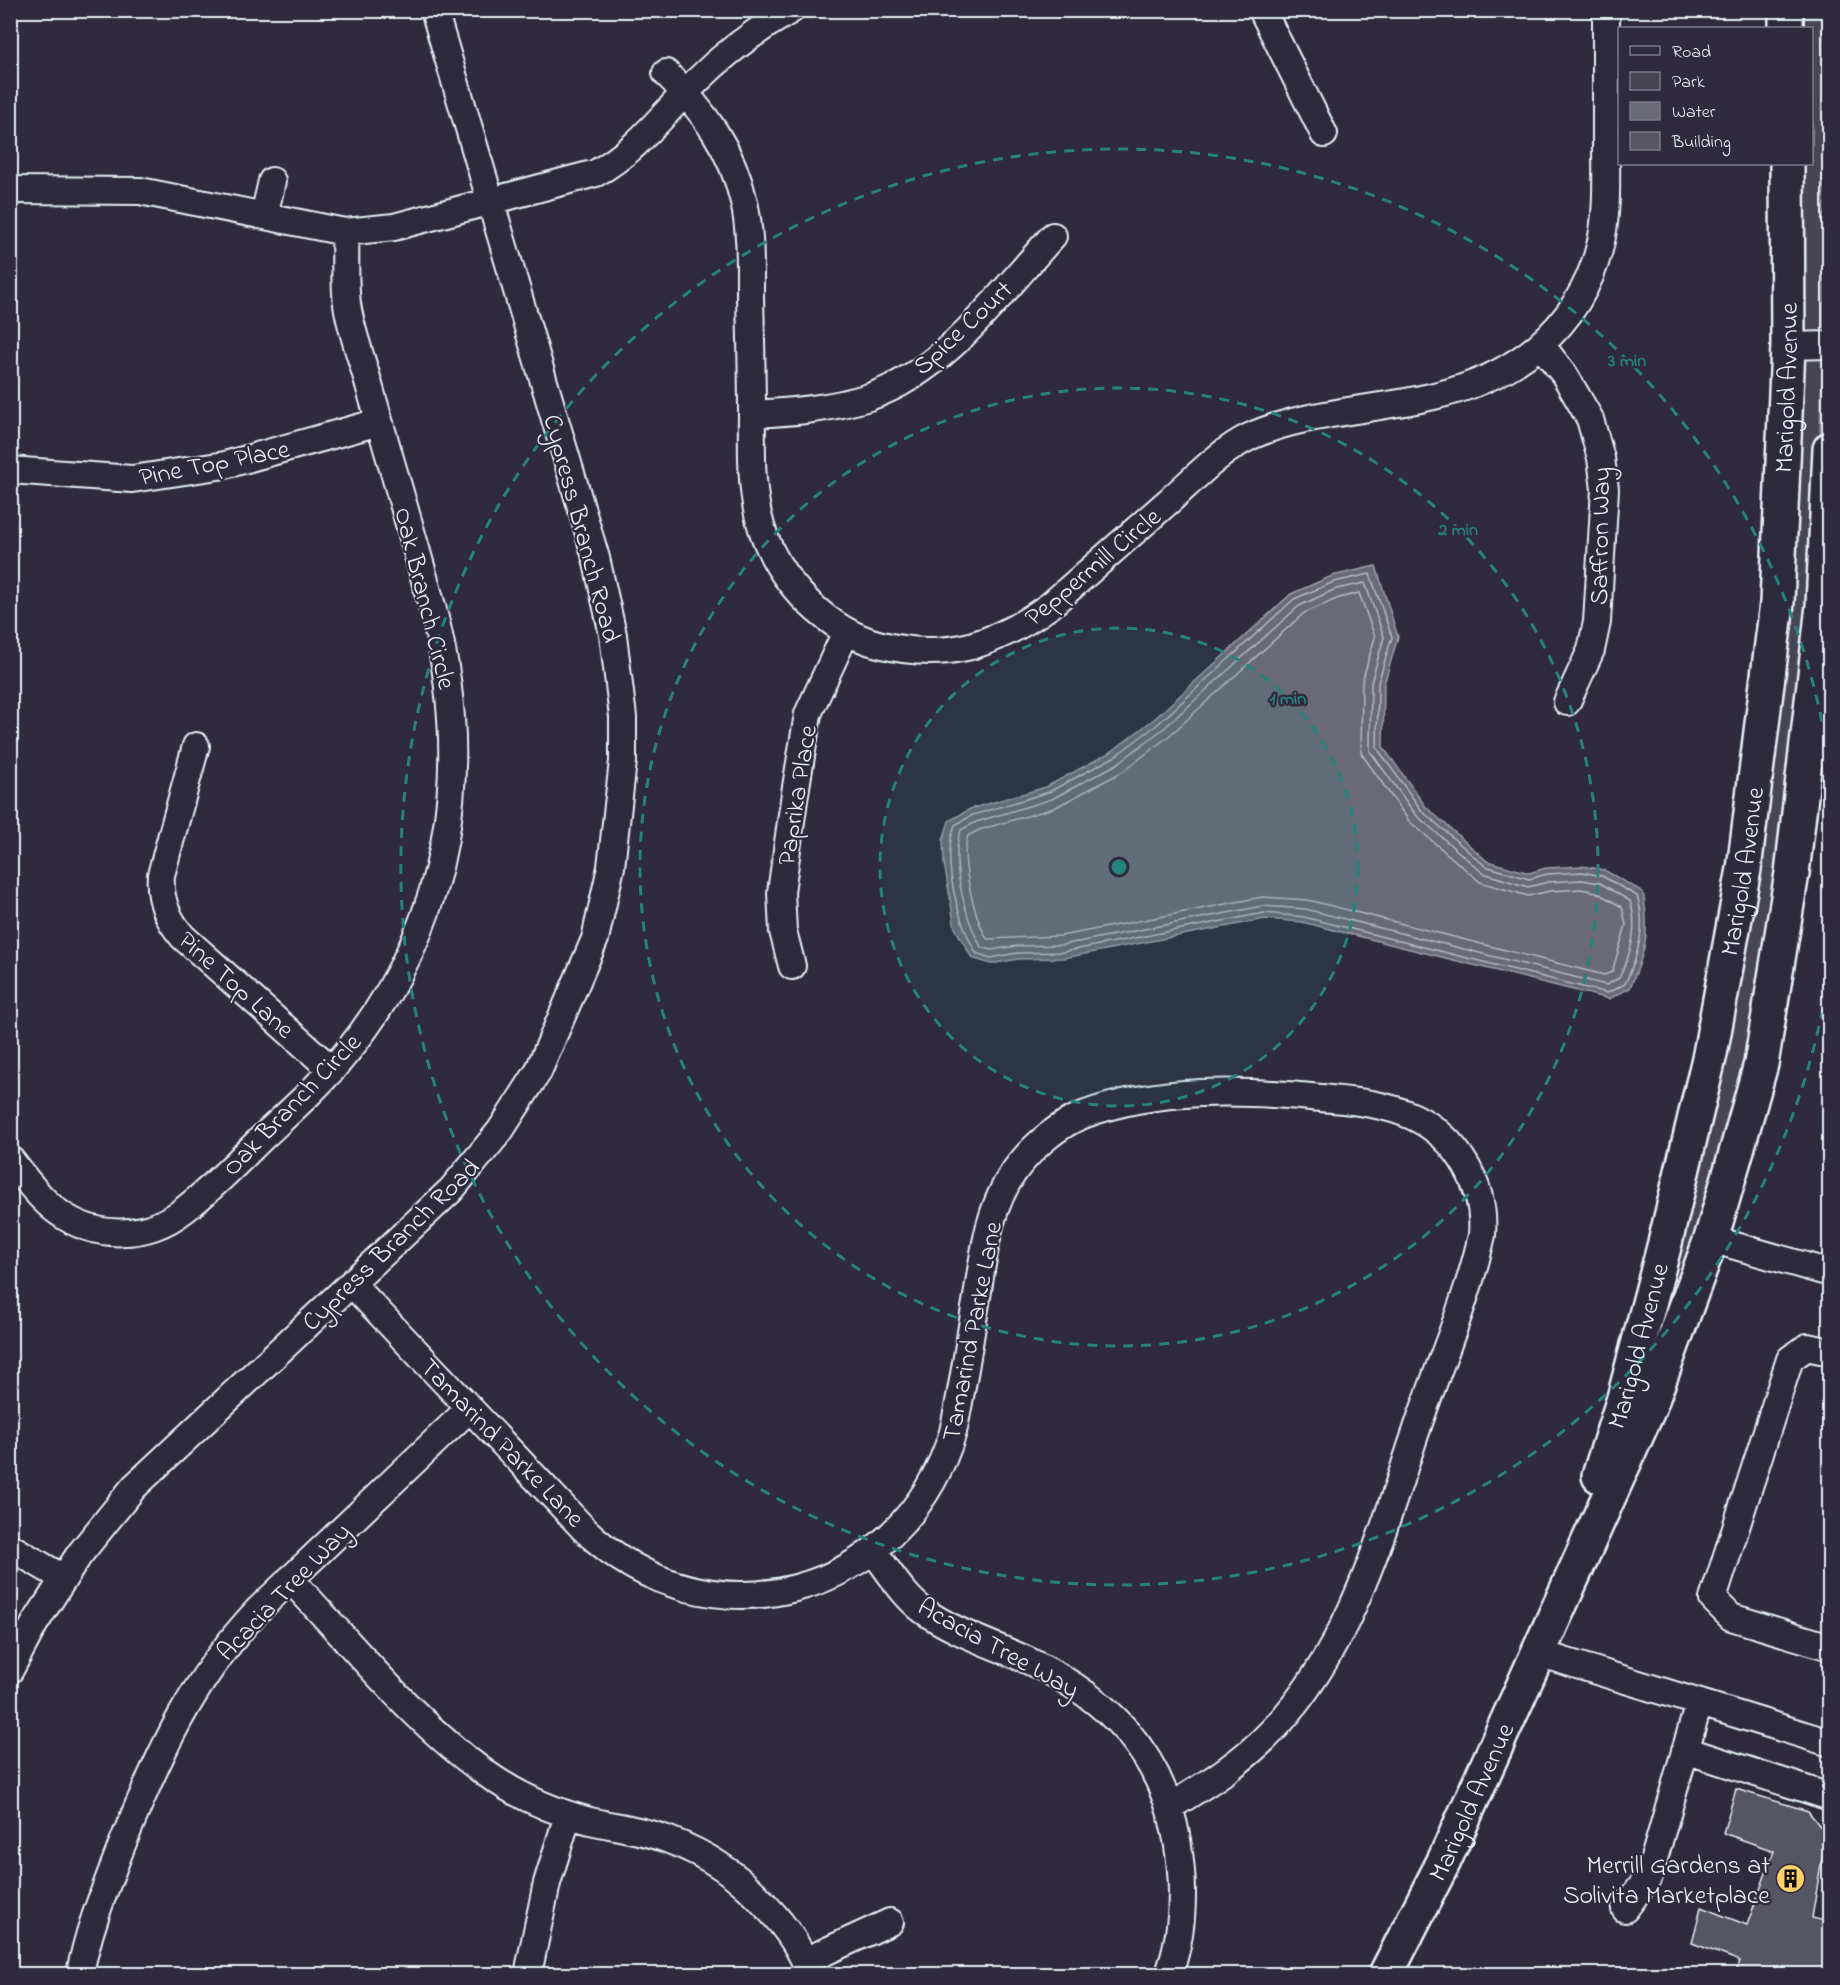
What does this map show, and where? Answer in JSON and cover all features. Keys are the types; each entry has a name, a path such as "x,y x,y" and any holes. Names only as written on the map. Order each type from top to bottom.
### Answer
{"main road":[{"path":"1786,10 1786,27"},
{"name":"Marigold Avenue","path":"1578,1559 1599,1474 1624,1398 1668,1232 1710,1054 1744,869 1777,603 1788,346 1787,165"},
{"name":"Marigold Avenue","path":"1386,1974 1444,1861 1578,1559 1649,1408 1710,1239 1761,1064 1792,873 1823,606 1830,449"}],"street":[{"name":"Cypress Branch Road","path":"10,1670 63,1578 134,1487 451,1190 521,1101 552,1045 585,967 602,915 611,867 623,739 621,693 612,635 596,558 434,10"},
{"path":"10,190 140,191 345,232 394,227 572,182 604,169 641,142 686,93 730,52 791,10"},
{"path":"1262,10 1324,134"},
{"name":"Peppermill Circle","path":"666,73 686,93 718,134 734,167 745,205 750,260 754,502 767,547 782,572 802,596 823,616 846,632 867,641 919,652 948,651 975,646 1027,623 1052,604 1218,458 1249,437 1300,422 1459,390 1502,373 1541,345 1558,327 1587,282 1596,261 1604,228 1606,10"},
{"path":"264,216 272,181"},
{"name":"Oak Branch Circle","path":"10,1159 44,1200 74,1222 112,1233 154,1228 167,1222 195,1202 332,1070 384,1001 410,951 439,874 452,797 453,735 448,675 433,608 347,304 345,232"},
{"name":"Spice Court","path":"752,414 830,407 871,396 905,379 936,358 962,334 1053,236"},
{"name":"Saffron Way","path":"1541,345 1564,374 1590,419 1601,458 1605,489 1597,622 1591,650 1567,702"},
{"path":"1788,346 1830,345"},
{"name":"Pine Top Place","path":"10,470 132,479 225,465 380,423"},
{"name":"Paprika Place","path":"792,966 783,931 781,892 795,793 808,714 846,632"},
{"name":"Pine Top Lane","path":"196,747 161,875 161,894 166,912 183,937 332,1070"},
{"name":"Tamarind Parke Lane","path":"352,1284 601,1545 621,1560 659,1580 716,1593 776,1592 812,1583 874,1552 897,1530 920,1502 947,1452 958,1408 986,1242 997,1202 1019,1166 1034,1149 1064,1125 1097,1110 1142,1100 1228,1093 1283,1094 1342,1100 1398,1110 1414,1117 1444,1138 1456,1150 1472,1177 1481,1207 1482,1235 1409,1452 1353,1607 1322,1669 1272,1731 1213,1780 1171,1806"},
{"path":"1710,1239 1830,1273"},
{"path":"1830,1352 1808,1347 1790,1359 1713,1599 1731,1617 1830,1647"},
{"name":"Acacia Tree Way","path":"80,1974 105,1889 151,1774 178,1717 234,1636 290,1579 470,1408"},
{"path":"10,1546 63,1578"},
{"name":"Acacia Tree Way","path":"874,1552 909,1598 936,1619 1052,1672 1099,1704 1122,1725 1141,1748 1158,1776 1171,1806 1184,1877 1177,1950 1169,1974"},
{"path":"290,1579 447,1742 496,1780 526,1797 568,1815 668,1840 715,1862 736,1876 777,1917 807,1968 890,1922"},
{"path":"1538,1653 1830,1743"},
{"path":"1625,1909 1649,1876 1699,1703"},
{"path":"1685,1750 1830,1797"},
{"path":"528,1974 547,1883 568,1815"}],"green space":[{"path":"1796,11 1823,11 1824,334 1799,334 1798,165 1813,165 1813,27 1796,27"},
{"path":"1798,357 1823,357 1813,606 1751,1062 1701,1236 1634,1401 1675,1246"}],"water":[{"path":"1376,566 1398,637 1384,684 1383,747 1426,807 1487,861 1529,873 1546,868 1582,866 1604,870 1643,892 1646,919 1645,941 1640,963 1630,988 1609,999 1302,922 1265,919 1064,958 1018,959 991,964 972,958 955,928 944,863 943,840 949,821 970,809 1046,787 1111,752 1154,719 1291,594 1332,576"}],"building":[{"name":"Merrill Gardens at Solivita Marketplace","path":"1736,1789 1808,1811 1826,1834 1812,1918 1830,1922 1830,1974 1735,1974 1740,1961 1692,1943 1701,1907 1747,1925 1774,1851 1723,1833"}],"place":[{"name":"Merrill Gardens at Solivita Marketplace","path":"1791,1879"}]}
